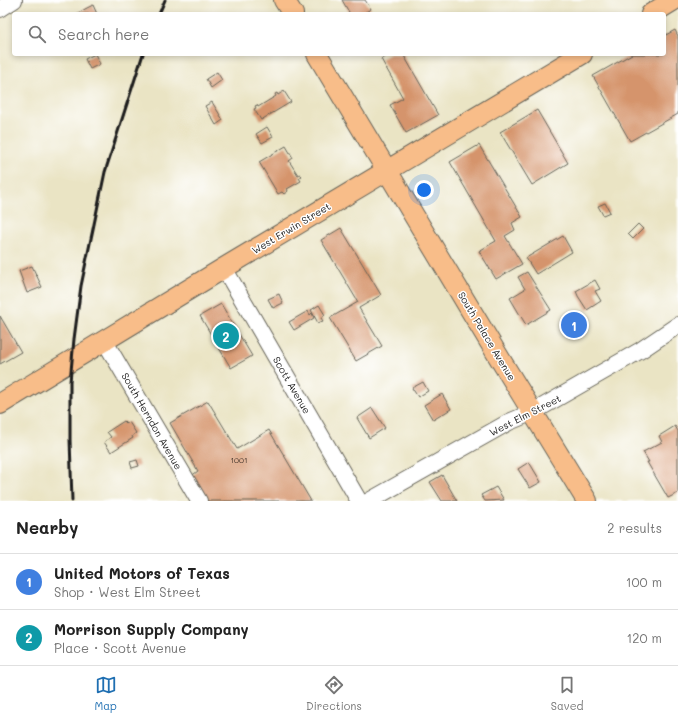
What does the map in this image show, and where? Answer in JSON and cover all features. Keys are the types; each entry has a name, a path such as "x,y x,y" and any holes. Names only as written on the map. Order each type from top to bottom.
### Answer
{"main road":[{"path":"284,0 292,12"},
{"path":"653,12 674,0"},
{"name":"South Palace Avenue","path":"318,56 388,170 499,358 587,501"},
{"name":"West Erwin Street","path":"0,404 104,340 579,56"}],"street":[{"path":"0,9 14,0"},
{"name":"Scott Avenue","path":"224,268 359,501"},
{"name":"West Elm Street","path":"369,501 509,422 533,412 641,350 678,325"},
{"name":"South Herndon Avenue","path":"104,340 199,501"}],"building":[{"path":"342,0 365,0 371,9 366,12 349,12"},
{"path":"93,5 96,12 80,12"},
{"path":"675,30 678,36 678,114 630,141 593,76 628,56 666,56 666,35"},
{"path":"91,56 96,56 100,64 90,69 85,59"},
{"path":"386,56 404,56 438,115 406,133 390,105 403,98 381,59"},
{"path":"217,72 222,80 211,88 206,79"},
{"path":"284,91 291,102 261,120 254,109 256,108 255,106 257,105 258,107 276,96 275,94 277,93 278,95"},
{"path":"212,102 223,120 216,125 205,106"},
{"path":"537,110 568,163 532,185 500,132"},
{"path":"267,127 273,137 262,143 256,134"},
{"path":"479,145 522,217 512,223 515,230 505,236 522,264 496,279 479,251 496,241 450,162"},
{"path":"286,146 293,158 289,161 298,175 300,174 302,176 299,178 301,181 287,189 288,191 284,194 282,192 278,194 259,162"},
{"path":"605,203 610,212 603,215 598,206"},
{"path":"638,224 643,229 633,239 628,234"},
{"path":"341,228 381,295 359,308 382,346 356,361 330,318 358,302 321,240"},
{"path":"563,236 572,252 536,274 526,258"},
{"path":"32,266 42,287 27,293 19,271"},
{"path":"527,272 551,310 526,325 510,298 525,289 518,277"},
{"path":"595,280 600,289 595,291 601,301 587,310 576,291"},
{"path":"279,294 283,303 273,308 268,299"},
{"path":"221,304 252,356 231,368 200,316"},
{"path":"319,305 325,315 321,318 323,321 318,323 311,310"},
{"path":"308,311 310,315 312,313 314,318 294,330 289,322"},
{"path":"0,316 21,352 0,364"},
{"path":"423,382 428,391 418,397 412,388"},
{"path":"442,394 451,409 433,420 424,405"},
{"path":"208,401 237,449 269,430 311,501 204,501 190,477 198,471 170,423"},
{"path":"372,408 385,428 369,438 357,418"},
{"path":"124,421 126,423 129,422 136,433 132,436 133,438 111,452 104,442 111,437 107,432"},
{"path":"675,426 678,431 678,493 668,498 647,462 649,462 643,452 662,442 659,436"},
{"path":"137,460 139,466 132,468 130,462"},
{"path":"529,462 541,482 530,488 518,469"},
{"path":"442,475 457,501 442,501 430,482"},
{"path":"496,487 504,500 485,501 481,495"}],"railway":[{"path":"160,12 165,0"},
{"path":"72,501 70,382 81,286 105,172 142,56"}],"place":[{"name":"United Motors of Texas","path":"574,325"},
{"name":"Morrison Supply Company","path":"226,336"}]}
